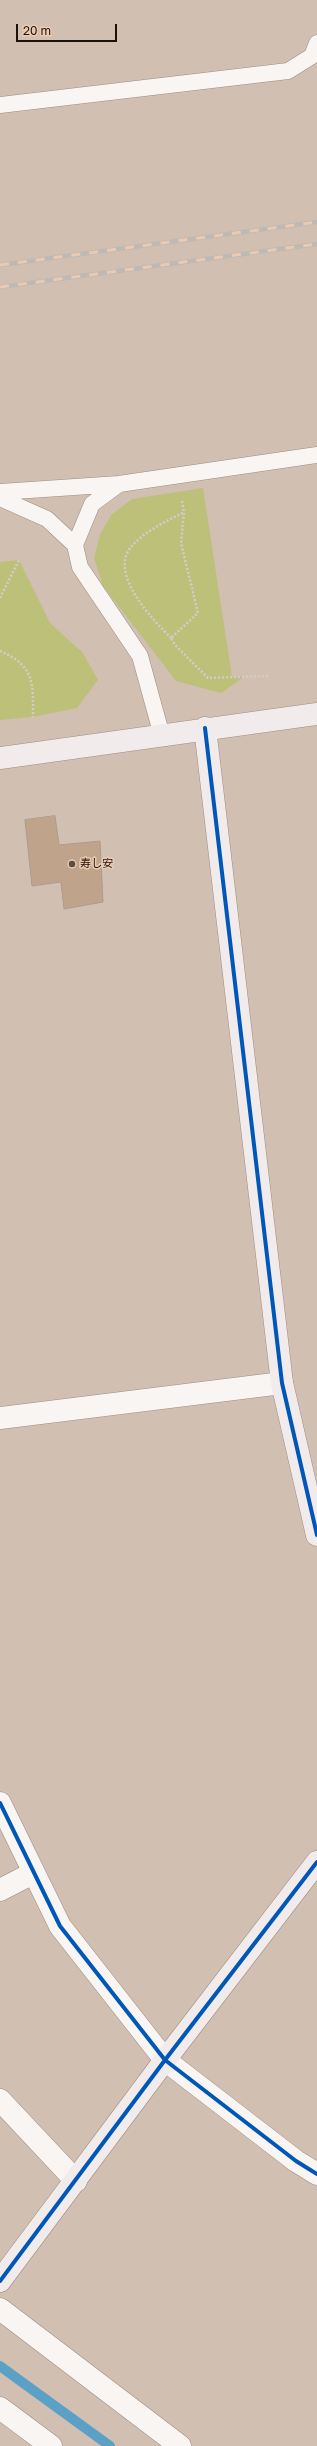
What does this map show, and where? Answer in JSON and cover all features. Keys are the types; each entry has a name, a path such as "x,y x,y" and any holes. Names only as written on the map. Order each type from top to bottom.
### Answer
{"street":[{"path":"0,758 162,736 205,728 317,714"},
{"path":"205,728 282,1383 317,1535"},
{"path":"0,1418 282,1383"},
{"path":"0,1803 33,1874 60,1926 165,2060 296,2161 317,2174"},
{"path":"0,2281 165,2060 317,1862"},
{"path":"0,1890 33,1874"},
{"path":"0,2100 76,2181"},
{"path":"0,2309 180,2446"},
{"path":"0,2408 52,2446"}],"lane":[{"path":"0,105 288,71 312,56 317,43"},
{"path":"0,492 119,484 317,455"},
{"path":"75,545 92,504 119,484"},
{"path":"0,498 47,519 75,545 80,567 140,656 162,736"}],"path":[{"path":"171,638 198,613 181,542 184,512 182,498"},
{"path":"184,512 152,529 131,547 124,558 127,576 136,597 146,614 171,638 208,678 270,676"},
{"path":"0,598 19,560"},
{"path":"0,651 14,657 28,669 33,685 32,717"}],"green space":[{"path":"203,488 232,677 245,676 221,693 176,681 103,586 94,558 100,534 111,515 132,499"},
{"path":"19,560 50,623 83,653 98,680 77,708 33,717 0,720 0,562"}],"building":[{"path":"55,816 59,845 100,841 103,902 64,909 61,882 32,886 25,820"}],"waterway":[{"path":"0,2366 110,2446"}],"railway":[{"path":"0,265 317,222"},
{"path":"0,287 317,244"}],"cycle path":[{"path":"205,728 282,1383 317,1535"},
{"path":"0,1803 60,1926 165,2060 296,2161 317,2174"},
{"path":"0,2281 165,2060 317,1862"}],"place":[{"name":"寿し安","path":"72,864"}]}
